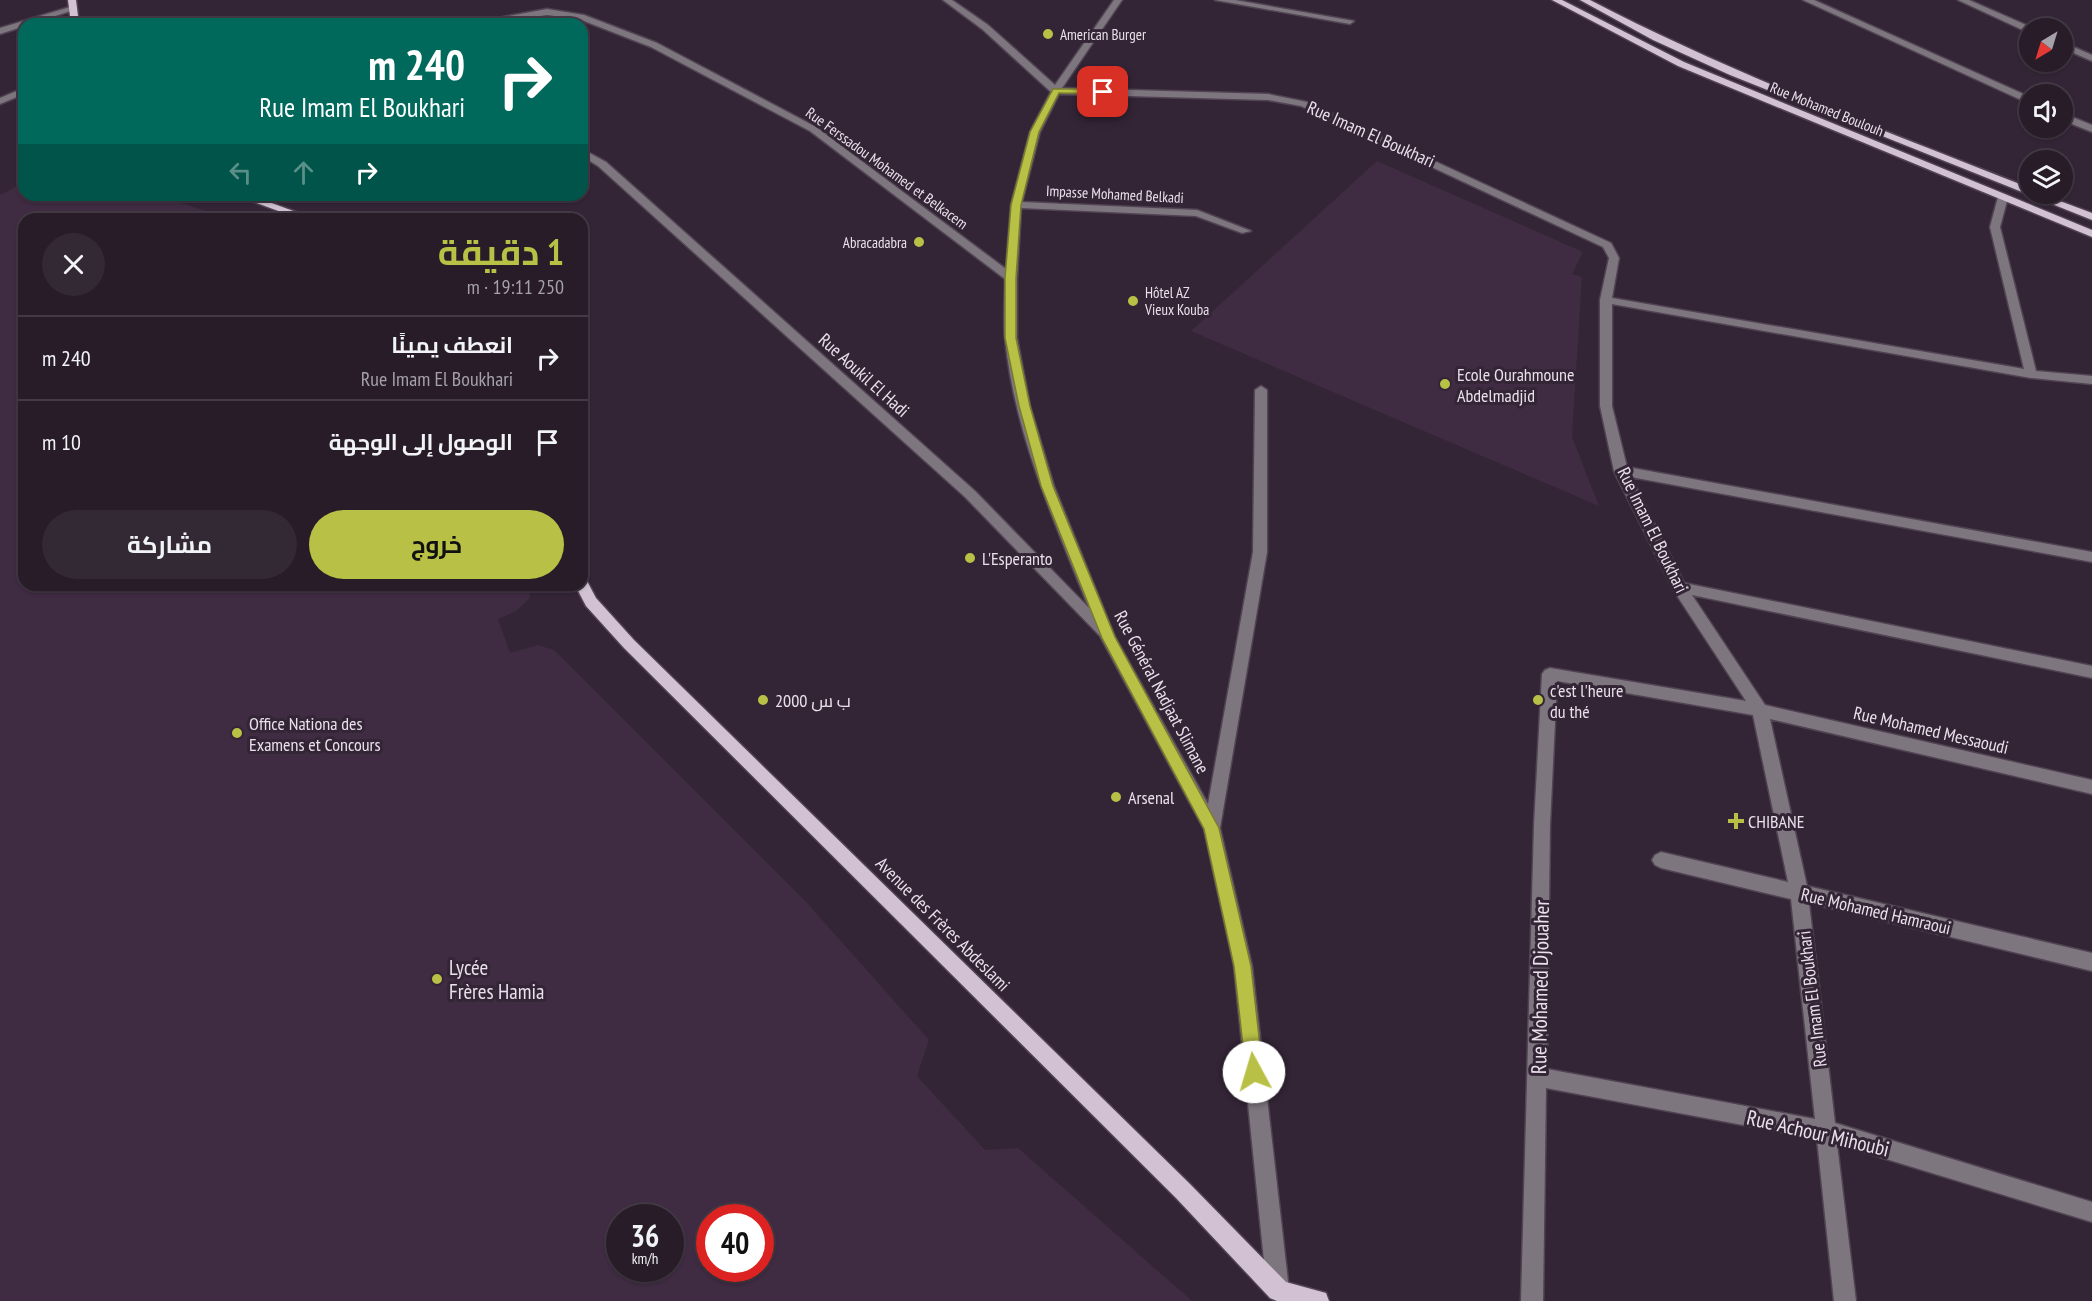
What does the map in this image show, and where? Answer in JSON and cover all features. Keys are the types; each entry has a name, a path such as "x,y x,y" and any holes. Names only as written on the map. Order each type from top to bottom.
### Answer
{"main road":[{"name":"Rue Mohamed Boulouh","path":"1556,0 1681,64 2092,234"},
{"path":"1584,0 1656,38 1733,73 2019,188"},
{"path":"258,201 292,213"},
{"path":"2059,204 2092,217"},
{"name":"Avenue des Frères Abdeslami","path":"585,591 591,602 629,644 1183,1191 1278,1290"},
{"path":"1278,1290 1298,1301"},
{"path":"1278,1290 1318,1301"}],"street":[{"path":"947,0 985,27 1056,91"},
{"name":"Rue Général Nadjaat Slimane","path":"1118,0 1056,91 1035,132 1016,205 1011,278 1011,338 1024,406 1047,486 1108,638 1212,828 1243,966 1278,1290"},
{"path":"1219,0 1350,21"},
{"path":"1807,0 2019,96"},
{"path":"1962,0 2019,25"},
{"path":"39,18 73,5"},
{"name":"Rue Ferssadou Mohamed et Belkacem","path":"508,18 547,12 584,18"},
{"name":"Rue Ferssadou Mohamed et Belkacem","path":"588,20 654,45 813,129 1011,278"},
{"path":"0,31 18,26"},
{"path":"2073,50 2092,58"},
{"name":"Rue Imam El Boukhari","path":"1056,91 1268,97 1304,104 1607,245 1614,258 1606,300 1606,406 1621,471 1678,587 1760,710 1799,892 1828,1131 1845,1301"},
{"path":"0,101 18,94"},
{"path":"2073,121 2092,129"},
{"name":"Rue Aoukil El Hadi","path":"588,156 602,165 970,494 1108,638"},
{"path":"2003,197 1995,227 2031,374"},
{"name":"Impasse Mohamed Belkadi","path":"1016,205 1197,213 1246,231"},
{"path":"1606,300 2031,374 2092,380"},
{"path":"1212,828 1260,552 1261,390"},
{"path":"1621,471 2092,557"},
{"path":"1678,587 2092,672"},
{"name":"Rue Mohamed Messaoudi","path":"1550,674 1760,710 2092,787"},
{"name":"Rue Mohamed Djouaher","path":"1532,1301 1542,825 1550,674"},
{"name":"Rue Mohamed Hamraoui","path":"1661,860 2092,962"},
{"name":"Rue Achour Mihoubi","path":"1538,1077 1828,1131 2092,1212"}],"shaded area":[{"name":"Ecole Ourahmoune Abdelmadjid","path":"1377,161 1583,252 1572,274 1582,277 1572,437 1599,506 1191,331"},
{"name":"Lycée Frères Hamia","path":"18,186 18,201 175,201 212,213 18,213 18,591 531,591 529,599 516,611 498,619 510,653 538,645 554,650 808,904 929,1040 917,1076 985,1150 1018,1148 1192,1301 0,1301 0,195"}],"place":[{"name":"American Burger","path":"1048,34"},
{"name":"Abracadabra","path":"919,242"},
{"name":"Hôtel AZ Vieux Kouba","path":"1133,301"},
{"name":"Ecole Ourahmoune Abdelmadjid","path":"1445,384"},
{"name":"L'Esperanto","path":"970,558"},
{"name":"ب س 2000","path":"763,700"},
{"name":"c'est l'heure du thé","path":"1538,700"},
{"name":"Office Nationa des Examens et Concours","path":"237,733"},
{"name":"Arsenal","path":"1116,797"},
{"name":"CHIBANE","path":"1736,821"},
{"name":"Lycée Frères Hamia","path":"437,979"}],"route":[{"path":"1103,92 1056,91 1035,132 1016,205 1011,278 1011,338 1024,406 1047,486 1108,638 1212,828 1243,966 1254,1072"}]}
